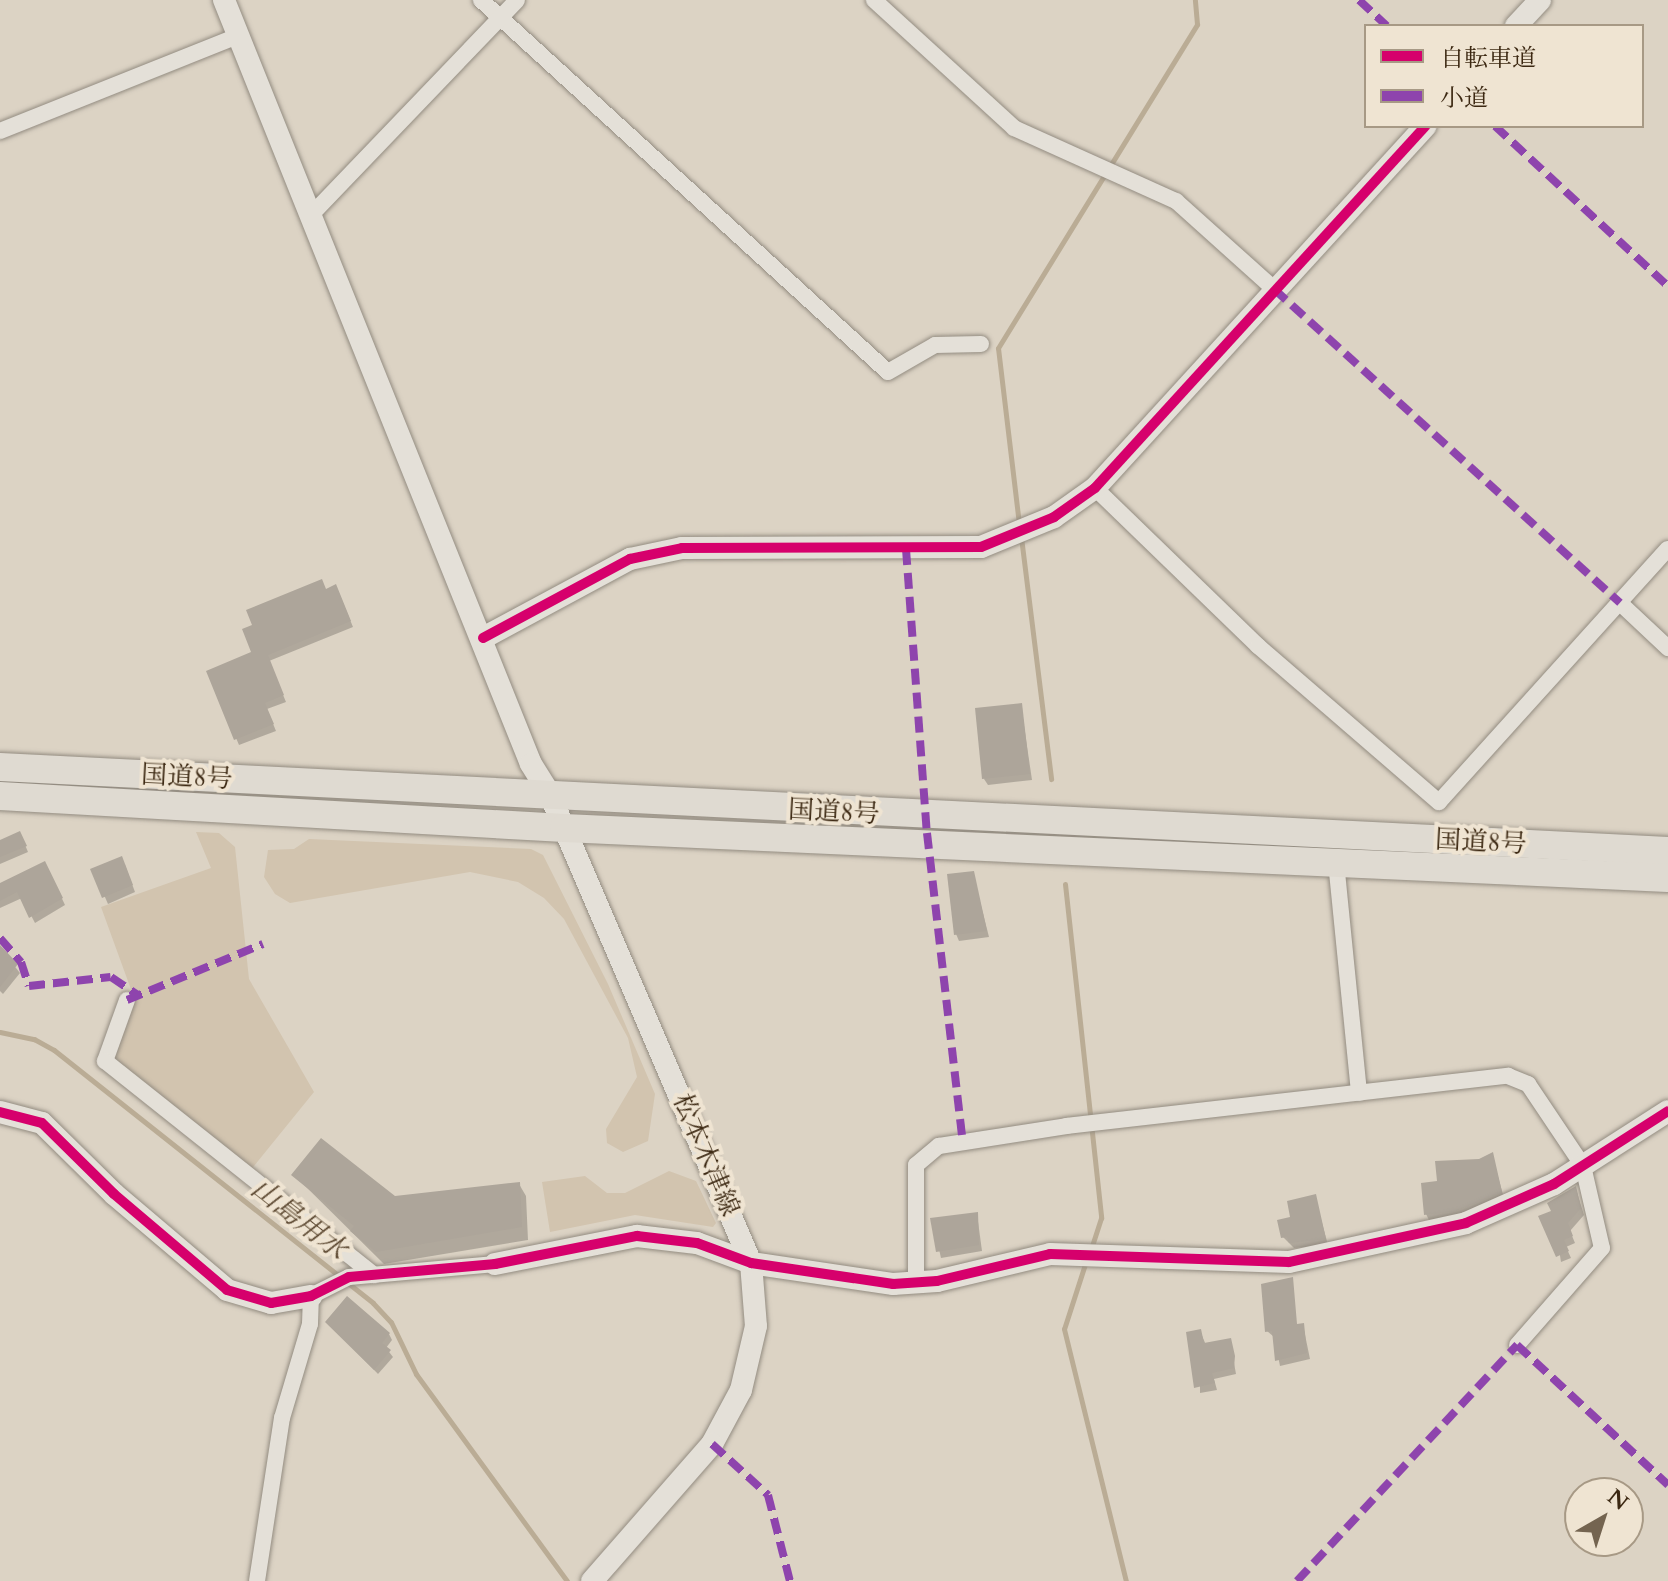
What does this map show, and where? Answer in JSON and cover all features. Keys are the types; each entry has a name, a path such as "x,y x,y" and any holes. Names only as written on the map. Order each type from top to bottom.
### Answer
{"highway":[{"name":"国道8号","path":"0,767 1668,851"},
{"name":"国道8号","path":"0,796 564,828 1668,878"}],"street":[{"name":"松本木津線","path":"224,0 483,638 531,764 550,795 751,1263 756,1326 741,1390 712,1444 592,1581"},
{"path":"481,0 888,372 935,345 981,344"},
{"path":"312,214 517,0"},
{"path":"874,0 1014,128 1176,201 1274,289"},
{"path":"1518,24 1540,0"},
{"path":"0,131 237,36"},
{"path":"483,638 630,559 682,548 981,547 1037,524 1095,488 1423,128"},
{"path":"1095,488 1258,646 1439,802 1668,549"},
{"path":"1620,603 1668,648"},
{"path":"1336,862 1359,1093"},
{"path":"127,1000 105,1061 374,1275"},
{"path":"916,1282 916,1165 939,1146 1080,1124 1508,1076 1528,1084 1583,1166 1602,1248 1517,1345"},
{"path":"0,1112 42,1123 114,1194 227,1290 271,1303 311,1296 343,1281 374,1275 495,1264 637,1236 697,1243 751,1263 893,1284 1066,1254 1289,1262 1466,1223 1583,1166 1668,1111"},
{"path":"257,1581 282,1418 310,1324 311,1296"}],"shaded area":[{"path":"196,832 219,833 235,847 249,979 314,1092 250,1171 117,1064 113,1054 133,995 101,907 211,868"},
{"path":"309,839 531,849 543,855 608,984 655,1094 648,1141 623,1152 607,1143 606,1129 637,1077 628,1038 564,919 544,898 518,882 470,872 290,903 275,894 264,877 268,850 294,849"},
{"path":"669,1171 696,1181 716,1223 713,1227 635,1215 550,1232 542,1182 585,1176 607,1193 625,1193"}],"building":[{"path":"322,579 326,589 336,584 351,621 268,655 284,695 265,703 274,724 234,740 206,671 251,652 242,629 252,625 246,610"},
{"path":"1022,703 1030,774 982,779 975,708"},
{"path":"20,831 27,846 0,857 0,840"},
{"path":"122,856 133,885 102,898 90,869"},
{"path":"45,861 63,898 29,918 17,892 0,901 0,883"},
{"path":"974,871 987,931 954,935 947,874"},
{"path":"0,945 18,964 0,987"},
{"path":"321,1138 395,1196 520,1182 522,1227 376,1252 350,1231 354,1226 291,1175"},
{"path":"1493,1152 1502,1192 1456,1211 1424,1215 1421,1183 1437,1181 1435,1161 1479,1159"},
{"path":"1576,1186 1581,1208 1568,1223 1573,1236 1564,1240 1569,1251 1556,1257 1538,1216 1551,1211 1547,1203"},
{"path":"1316,1194 1326,1239 1289,1243 1287,1237 1281,1238 1277,1220 1290,1217 1287,1201"},
{"path":"978,1212 979,1245 936,1252 930,1218"},
{"path":"1293,1277 1297,1324 1304,1323 1307,1353 1275,1361 1272,1331 1265,1332 1261,1284"},
{"path":"347,1296 390,1333 382,1343 391,1350 374,1370 325,1322"},
{"path":"1201,1329 1204,1343 1231,1338 1234,1368 1212,1373 1215,1383 1194,1388 1186,1332"}],"waterway":[{"path":"1019,524 998,348 1197,24 1195,0"},
{"path":"1021,537 1051,779"},
{"path":"1065,884 1101,1218 1091,1248"},
{"name":"山島用水","path":"0,1032 34,1039 54,1050 373,1303 391,1322 416,1374 567,1581"},
{"path":"1086,1261 1064,1329 1126,1581"}],"marked path":[{"path":"1359,0 1385,24"},
{"path":"1497,128 1668,286"},
{"path":"1274,289 1620,603"},
{"path":"906,549 927,833 963,1142"},
{"path":"0,938 21,962 29,986 111,977 138,995"},
{"path":"127,1000 263,944"},
{"path":"1297,1581 1517,1345 1668,1485"},
{"path":"712,1444 768,1495 790,1581"}],"cycle path":[{"path":"483,638 630,559 682,548 981,547 1054,517 1095,488 1423,128"},
{"path":"0,1112 42,1123 114,1194 227,1290 271,1303 311,1296 349,1277 495,1264 637,1236 697,1243 751,1263 893,1284 937,1281 1050,1254 1289,1262 1466,1223 1554,1184 1668,1111"}]}
